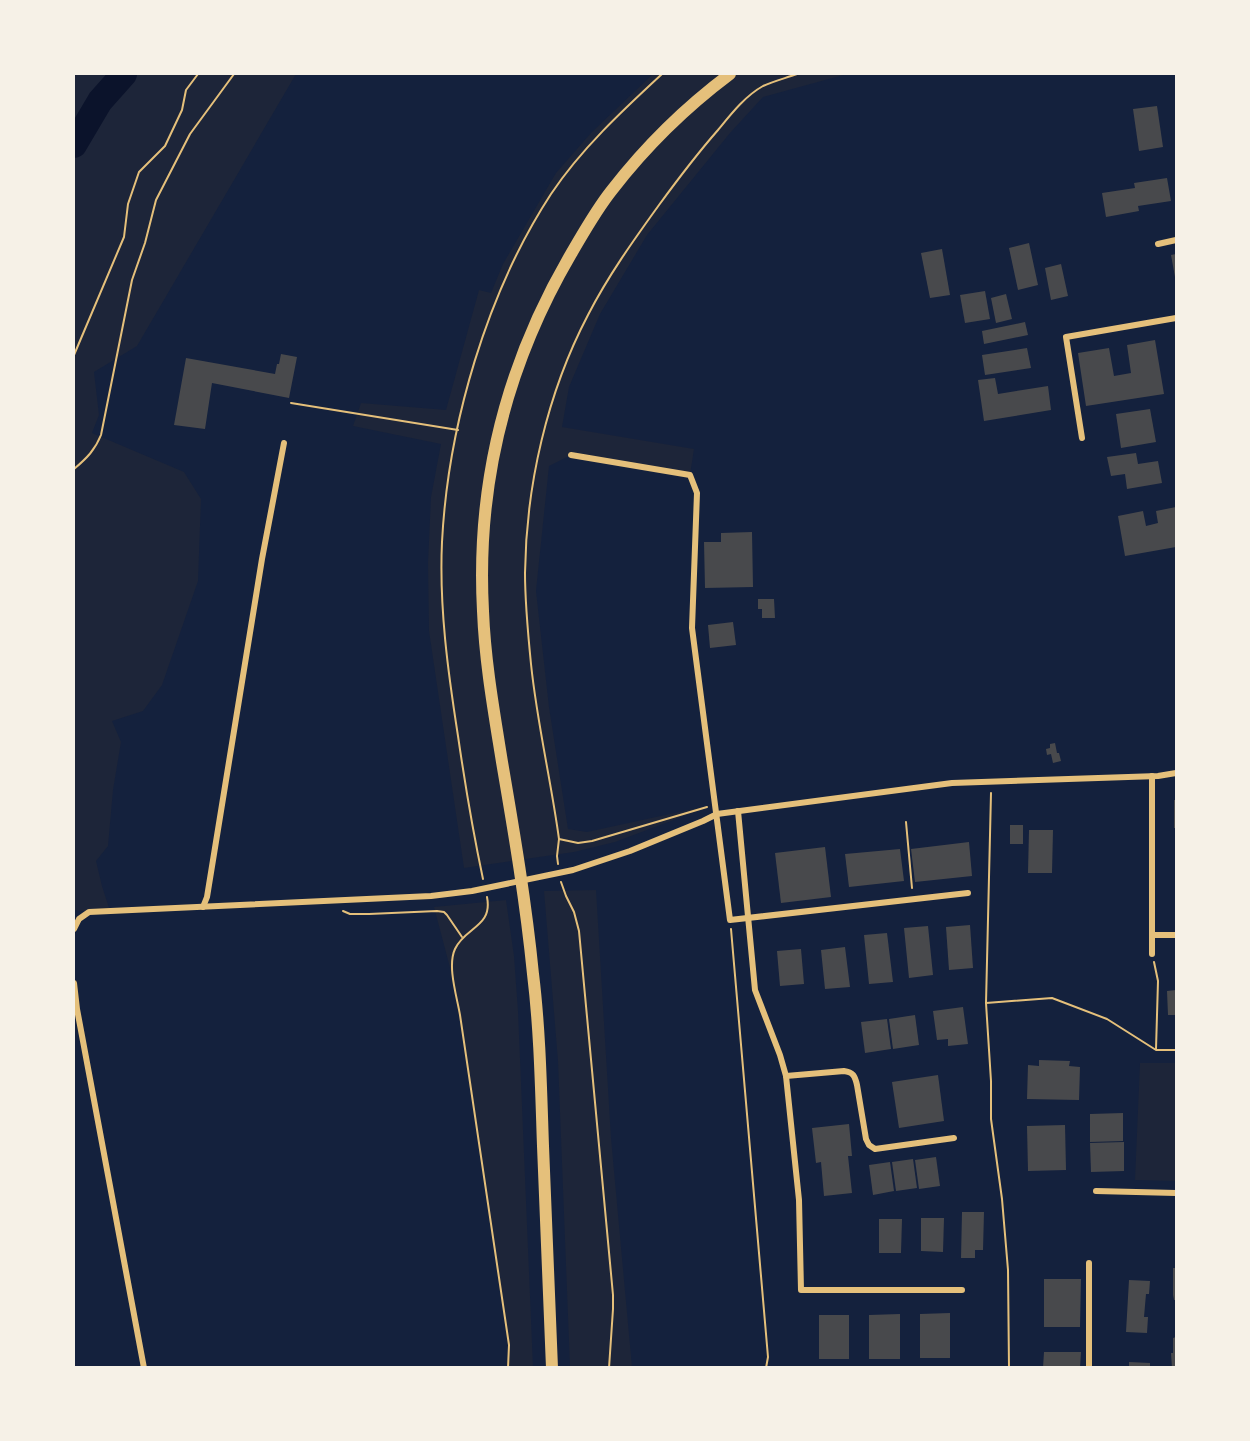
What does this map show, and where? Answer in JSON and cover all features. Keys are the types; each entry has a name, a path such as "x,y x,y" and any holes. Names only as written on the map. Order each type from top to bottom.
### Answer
{"main road":[{"path":"552,1368 541,1076 534,976 525,903 491,696 483,609 483,534 491,468 502,416 526,342 540,310 589,223 612,190 665,130 700,97 730,74"}],"street":[{"path":"1158,244 1176,240"},
{"path":"1082,438 1066,338 1176,318"},
{"path":"203,907 207,897 262,559 284,443"},
{"path":"571,455 690,475 697,493 692,628 730,920 968,893"},
{"path":"74,928 79,919 89,912 431,896 472,891 573,870 630,851 717,814 738,811 952,783 1152,776 1176,773"},
{"path":"1152,776 1152,954"},
{"path":"738,811 755,990 786,1076 799,1200 801,1290 962,1290"},
{"path":"1153,935 1176,935"},
{"path":"74,984 144,1368"},
{"path":"786,1076 844,1071 855,1076 866,1139 875,1149 954,1138"},
{"path":"1096,1191 1176,1193"},
{"path":"1089,1263 1089,1368"}],"path":[{"path":"74,355 124,237 128,204 139,172 165,146 182,110 186,90 198,74"},
{"path":"74,469 96,448 101,435 132,280 145,243 156,200 190,134 234,74"},
{"path":"559,866 557,856 559,838 531,667 525,573 530,507 536,467 558,384 587,316 608,278 683,171 749,96 763,86 797,74"},
{"path":"291,403 458,430"},
{"path":"991,782 986,1003 991,1119 1002,1199 1008,1270 1008,1368"},
{"path":"559,838 578,843 592,841 716,804"},
{"path":"906,822 913,900"},
{"path":"560,875 561,885 574,912 579,931 613,1295 609,1368"},
{"path":"336,900 342,911 350,914 444,912 462,937 454,951 453,979 509,1345 508,1368"},
{"path":"730,920 768,1357 766,1368"},
{"path":"1152,954 1158,981 1156,1050"},
{"path":"986,1003 1052,998 1107,1019 1156,1050 1176,1050"}],"shaded area":[{"path":"74,74 296,74 137,346 94,372 99,415 92,433 184,472 201,499 198,581 162,685 143,711 112,721 121,742 113,790 108,846 96,861 110,911 89,912 74,910"},
{"path":"653,74 847,74 763,97 730,133 647,235 600,314 569,387 562,427 694,449 690,475 571,455 549,466 536,591 549,707 568,829 587,832 716,804 615,842 574,852 464,868 429,631 428,563 431,497 441,444 353,426 361,403 446,410 479,290 491,293 503,264 556,173 591,133"},
{"path":"596,890 611,1138 632,1367 570,1367 558,1061 544,891"},
{"path":"506,900 514,956 518,1011 533,1367 508,1367 509,1345 460,1015 434,907"},
{"path":"1140,1063 1176,1063 1176,1181 1135,1180"}],"building":[{"path":"1157,106 1163,147 1139,151 1133,109"},
{"path":"1167,178 1171,201 1138,206 1139,211 1106,217 1102,193 1135,188 1134,183"},
{"path":"1029,243 1038,285 1018,290 1009,248"},
{"path":"942,249 950,295 930,298 921,253"},
{"path":"1176,254 1176,277 1175,277 1171,255"},
{"path":"1061,264 1068,296 1051,300 1045,268"},
{"path":"985,291 990,319 965,323 960,295"},
{"path":"1006,294 1012,319 996,323 991,298"},
{"path":"1025,322 1028,335 984,344 982,331"},
{"path":"1155,340 1164,394 1086,406 1078,353 1109,348 1114,376 1131,373 1127,345"},
{"path":"1027,348 1031,368 985,375 982,355"},
{"path":"281,354 297,357 289,398 212,383 205,429 174,425 186,358 275,374"},
{"path":"995,378 998,394 1048,386 1051,410 984,421 978,380"},
{"path":"1150,409 1156,442 1121,448 1116,414"},
{"path":"1136,453 1138,464 1158,461 1162,483 1127,489 1125,474 1111,476 1107,457"},
{"path":"1176,507 1176,547 1125,556 1118,516 1143,511 1146,526 1158,523 1156,511"},
{"path":"752,532 753,587 705,588 704,542 721,542 721,533"},
{"path":"758,599 774,599 775,618 762,618 762,609 758,609"},
{"path":"733,622 736,645 710,648 708,625"},
{"path":"1055,743 1061,761 1053,763 1051,754 1047,755 1046,749 1050,748 1050,744"},
{"path":"1174,800 1176,800 1176,828 1174,828"},
{"path":"1010,825 1023,825 1023,844 1010,844"},
{"path":"1029,830 1053,830 1052,873 1028,873"},
{"path":"969,842 972,876 915,882 911,849"},
{"path":"825,847 831,897 781,903 775,853"},
{"path":"900,849 904,881 849,887 845,854"},
{"path":"970,925 973,968 949,970 946,927"},
{"path":"928,926 933,975 909,978 904,928"},
{"path":"887,933 893,982 869,984 864,935"},
{"path":"845,947 850,987 825,989 821,950"},
{"path":"801,949 804,984 780,986 777,951"},
{"path":"1176,990 1176,1015 1168,1015 1167,991"},
{"path":"963,1007 968,1044 948,1046 948,1039 937,1040 933,1011"},
{"path":"915,1015 919,1045 893,1049 889,1019"},
{"path":"887,1019 891,1049 865,1053 861,1022"},
{"path":"1039,1060 1070,1061 1069,1066 1080,1067 1079,1100 1027,1099 1028,1065 1039,1066"},
{"path":"938,1075 944,1121 899,1128 892,1082"},
{"path":"1123,1113 1123,1141 1090,1142 1090,1114"},
{"path":"849,1124 852,1156 848,1156 852,1193 824,1196 821,1162 816,1163 812,1128"},
{"path":"1065,1125 1066,1170 1028,1171 1027,1126"},
{"path":"1124,1142 1124,1171 1091,1172 1090,1143"},
{"path":"936,1157 940,1186 919,1189 915,1160"},
{"path":"913,1159 917,1188 896,1191 892,1162"},
{"path":"890,1162 894,1191 873,1195 869,1165"},
{"path":"962,1212 984,1212 983,1250 975,1250 975,1258 961,1258"},
{"path":"921,1218 944,1218 943,1252 921,1251"},
{"path":"879,1219 902,1219 901,1253 879,1253"},
{"path":"1173,1268 1176,1268 1176,1300 1173,1295"},
{"path":"1044,1279 1081,1279 1080,1327 1044,1327"},
{"path":"1129,1280 1150,1281 1149,1294 1146,1294 1144,1317 1148,1317 1147,1333 1126,1332"},
{"path":"950,1313 950,1358 920,1358 920,1314"},
{"path":"900,1314 900,1359 869,1359 869,1315"},
{"path":"819,1315 849,1315 849,1359 819,1359"},
{"path":"1176,1337 1176,1368 1172,1368 1171,1353 1173,1353 1173,1338"},
{"path":"1044,1352 1081,1352 1080,1368 1043,1368"},
{"path":"1129,1362 1150,1363 1150,1368 1129,1368"}],"waterway":[{"path":"74,145 100,101 124,74"}]}
